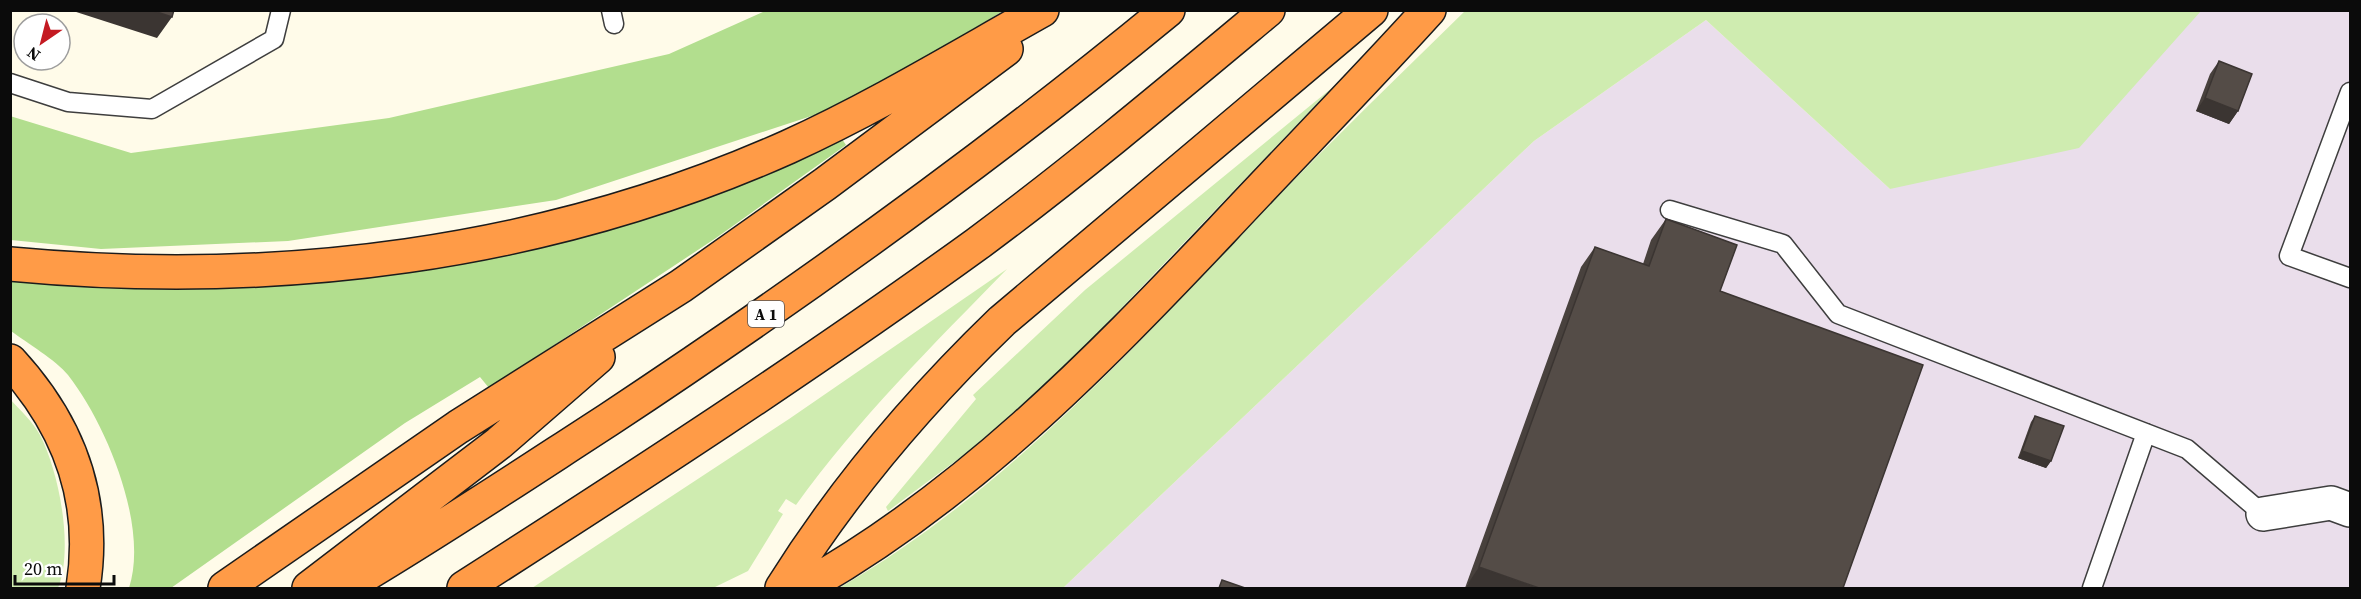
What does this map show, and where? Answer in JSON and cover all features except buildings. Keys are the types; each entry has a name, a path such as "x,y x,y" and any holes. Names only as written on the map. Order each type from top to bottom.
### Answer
{"highway":[{"path":"10,264 73,270 159,273 262,272 419,255 546,230 676,191 785,148 858,113 1042,10"},
{"path":"225,588 458,427 681,286 956,89 1054,10"},
{"name":"A 1","path":"343,588 487,499 790,298 936,194 1077,85 1168,10"},
{"path":"464,588 830,349 978,243 1121,132 1268,10"},
{"path":"782,588 853,484 918,405 1002,321 1371,10"},
{"path":"803,588 840,568 910,519 1028,426 1177,277 1430,10"},
{"path":"309,588 499,443 681,286"},
{"path":"10,362 36,390 62,436 80,484 89,553 83,588"}],"street":[{"path":"2263,514 2331,503 2350,510"}],"lane":[{"path":"10,83 68,102 152,109 274,39 281,10"},
{"path":"2350,92 2289,256 2350,278"},
{"path":"1670,210 1783,244 1838,314 2187,449 2263,514"},
{"path":"2092,588 2146,434"}],"shaded area":[{"path":"2201,11 2350,11 2350,588 1063,588 1534,141 1706,20 1890,189"}],"green space":[{"path":"1466,10 2201,11 2079,148 1890,189 1706,20 1534,141 1063,588 839,588 900,550 957,508 1066,414 1118,364 1316,158"},
{"path":"765,11 1003,11 848,104 556,200 288,241 101,249 11,240 10,116 131,153 389,118 669,54"},
{"path":"1333,87 1065,367 969,451 888,511 886,507 976,399 973,395 1085,290"},
{"path":"842,139 846,145 716,238 489,388 480,377 405,423 171,588 129,588 134,563 133,536 129,507 110,448 83,396 63,369 11,331 10,279 119,287 226,288 332,281 436,268 539,247 641,218 742,182"},
{"path":"1007,269 870,413 796,505 786,499 778,511 783,514 748,571 713,588 532,588 789,419"},
{"path":"10,399 40,435 53,469 62,510 65,552 58,588 11,588"}]}
